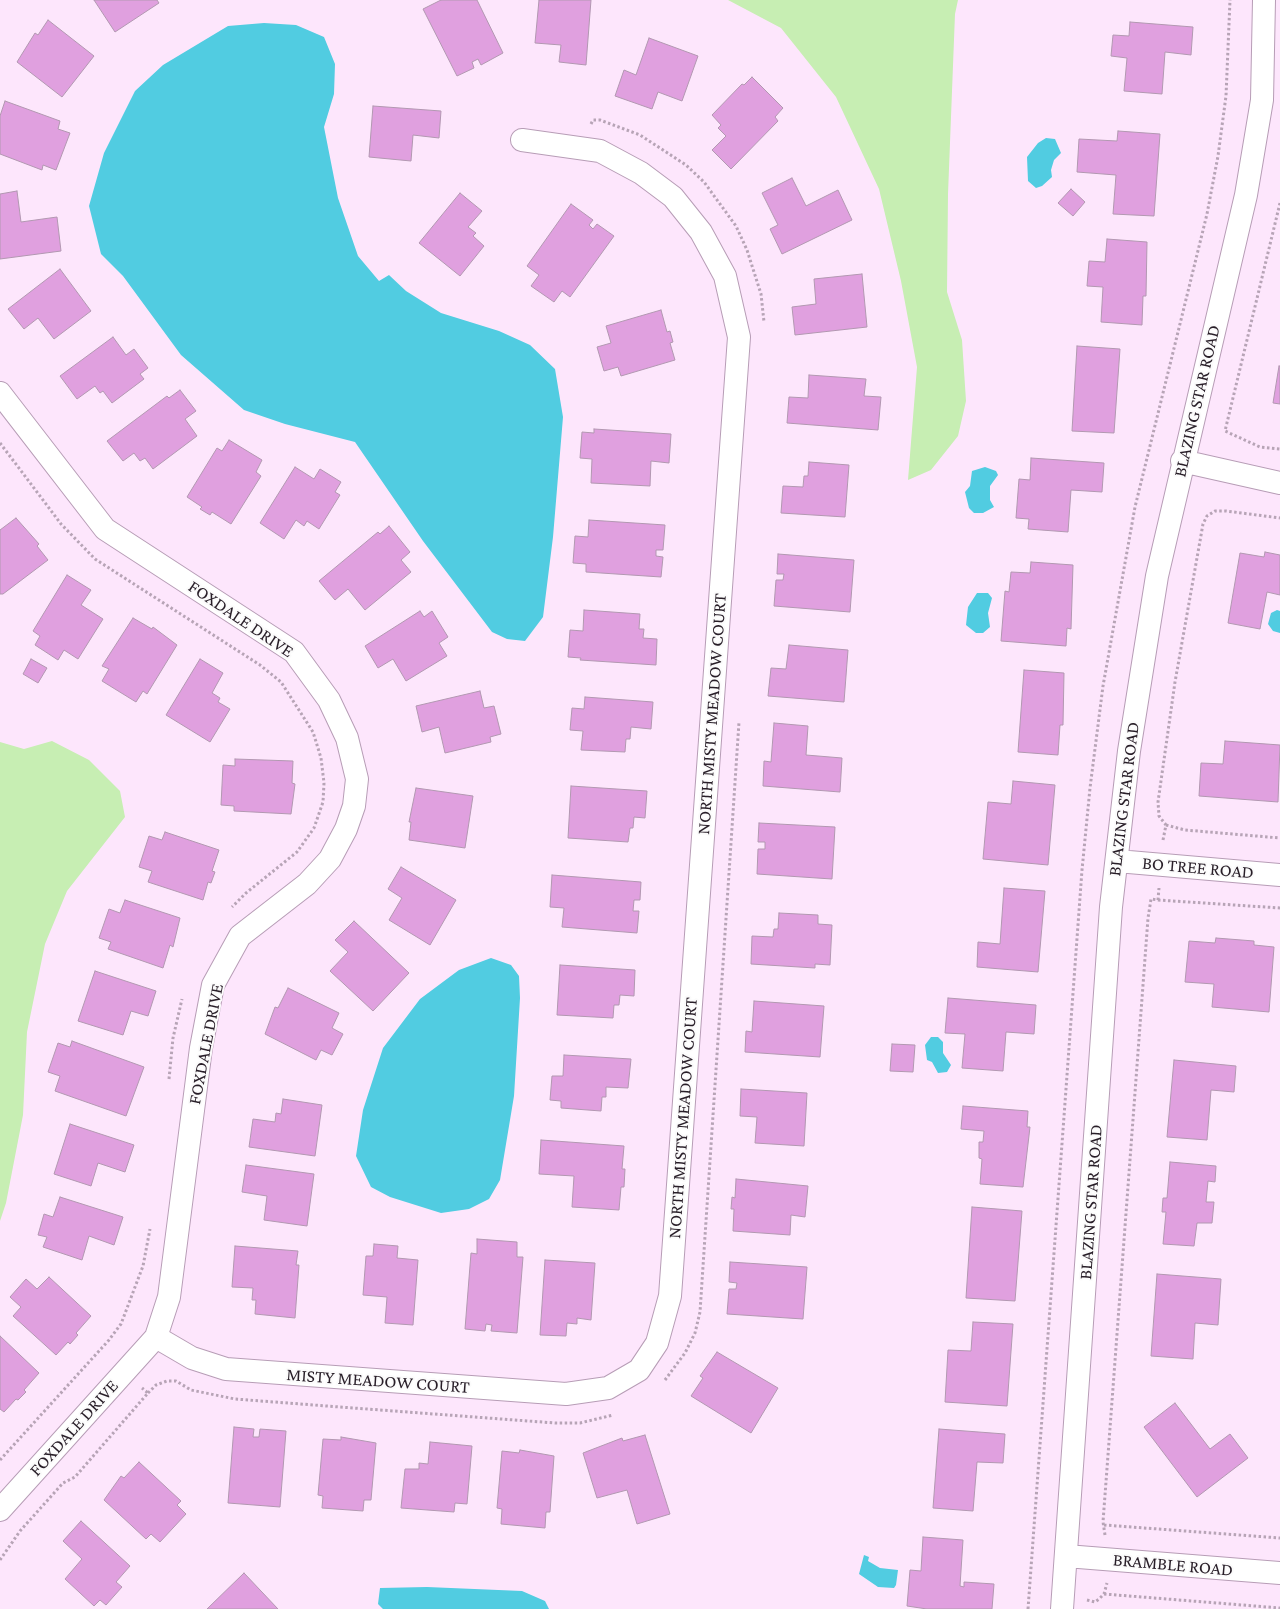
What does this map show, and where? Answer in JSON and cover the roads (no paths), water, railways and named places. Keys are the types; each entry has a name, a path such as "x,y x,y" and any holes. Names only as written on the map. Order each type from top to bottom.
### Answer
{"street":[{"name":"BLAZING STAR ROAD","path":"1062,1603 1110,916 1129,750 1157,576 1182,461 1234,252 1246,195 1271,101 1264,0"},
{"name":"NORTH MISTY MEADOW COURT","path":"522,140 600,151 641,173 673,197 701,232 725,276 738,336 670,1296 657,1343 639,1370 608,1388"},
{"name":"FOXDALE DRIVE","path":"0,392 105,529 294,652 329,700 347,738 357,779 354,806 346,829 330,859 307,884 240,936 213,985 200,1057 169,1297 156,1337 0,1510"},
{"path":"1182,461 1280,483"},
{"name":"BO TREE ROAD","path":"1117,861 1280,875"},
{"name":"MISTY MEADOW COURT","path":"156,1337 192,1358 226,1370 566,1394 608,1388"},
{"name":"BRAMBLE ROAD","path":"1066,1556 1280,1574"}],"water":[{"path":"264,23 296,25 324,37 335,64 334,94 324,127 338,198 358,256 379,281 389,275 406,291 441,313 499,331 530,345 555,369 563,417 553,537 543,617 525,641 507,639 492,632 423,541 355,442 285,424 244,410 181,355 123,276 101,254 89,206 104,153 135,91 163,65 228,26"},
{"path":"1046,138 1055,139 1061,153 1054,160 1051,170 1052,177 1042,186 1036,188 1028,181 1027,157 1038,143"},
{"path":"985,467 996,471 998,475 990,486 990,500 994,507 983,513 974,513 969,508 965,492 970,486 972,471"},
{"path":"977,593 988,593 992,598 988,613 990,627 983,633 976,633 966,625 968,607"},
{"path":"1277,610 1280,611 1280,633 1273,631 1268,624 1271,613"},
{"path":"491,958 511,965 519,976 520,998 514,1096 500,1180 489,1199 469,1209 441,1213 390,1197 371,1187 356,1156 363,1110 383,1048 420,999 459,970"},
{"path":"931,1037 938,1037 943,1042 943,1053 951,1065 947,1072 938,1073 932,1062 927,1060 925,1045"},
{"path":"864,1555 869,1557 868,1561 880,1568 898,1570 894,1588 878,1587 859,1574"},
{"path":"427,1587 522,1591 545,1601 549,1609 383,1609 378,1604 380,1588"}]}
